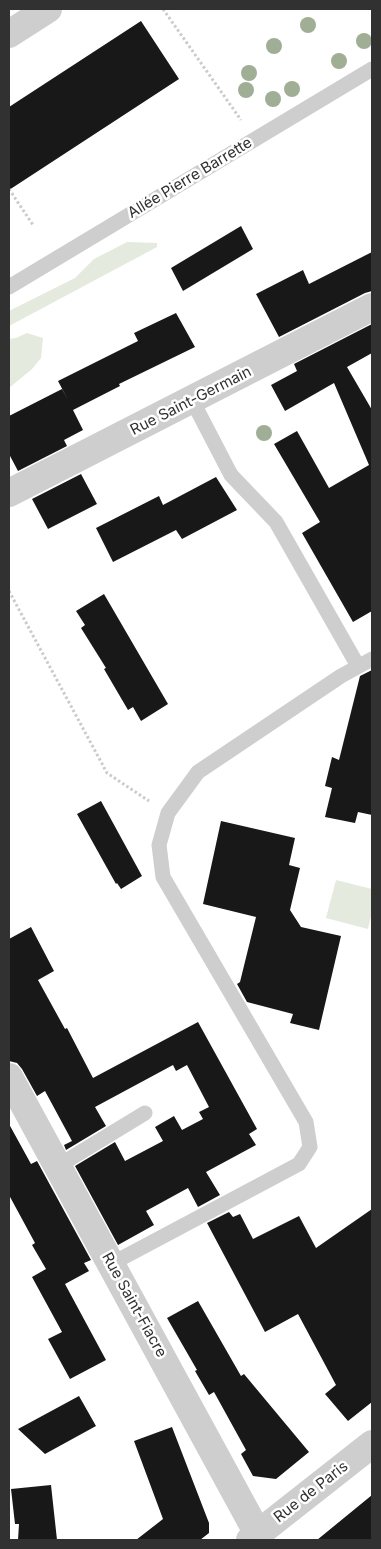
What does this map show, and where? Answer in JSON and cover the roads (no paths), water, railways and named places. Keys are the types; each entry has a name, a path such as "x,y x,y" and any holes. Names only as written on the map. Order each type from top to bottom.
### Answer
{"street":[{"path":"9,34 48,9"},
{"name":"Rue Saint-Germain","path":"9,493 372,307"},
{"name":"Rue Saint-Fiacre","path":"9,1077 111,1264 254,1537"},
{"name":"Rue de Paris","path":"254,1537 372,1444"}],"lane":[{"name":"Allée Pierre Barrette","path":"9,286 372,69"},
{"path":"192,400 231,475 276,522 358,666"},
{"path":"111,1264 299,1164 310,1147 306,1122 163,877 159,845 168,813 198,772 341,676 372,659"},
{"path":"58,1166 145,1113"}]}
